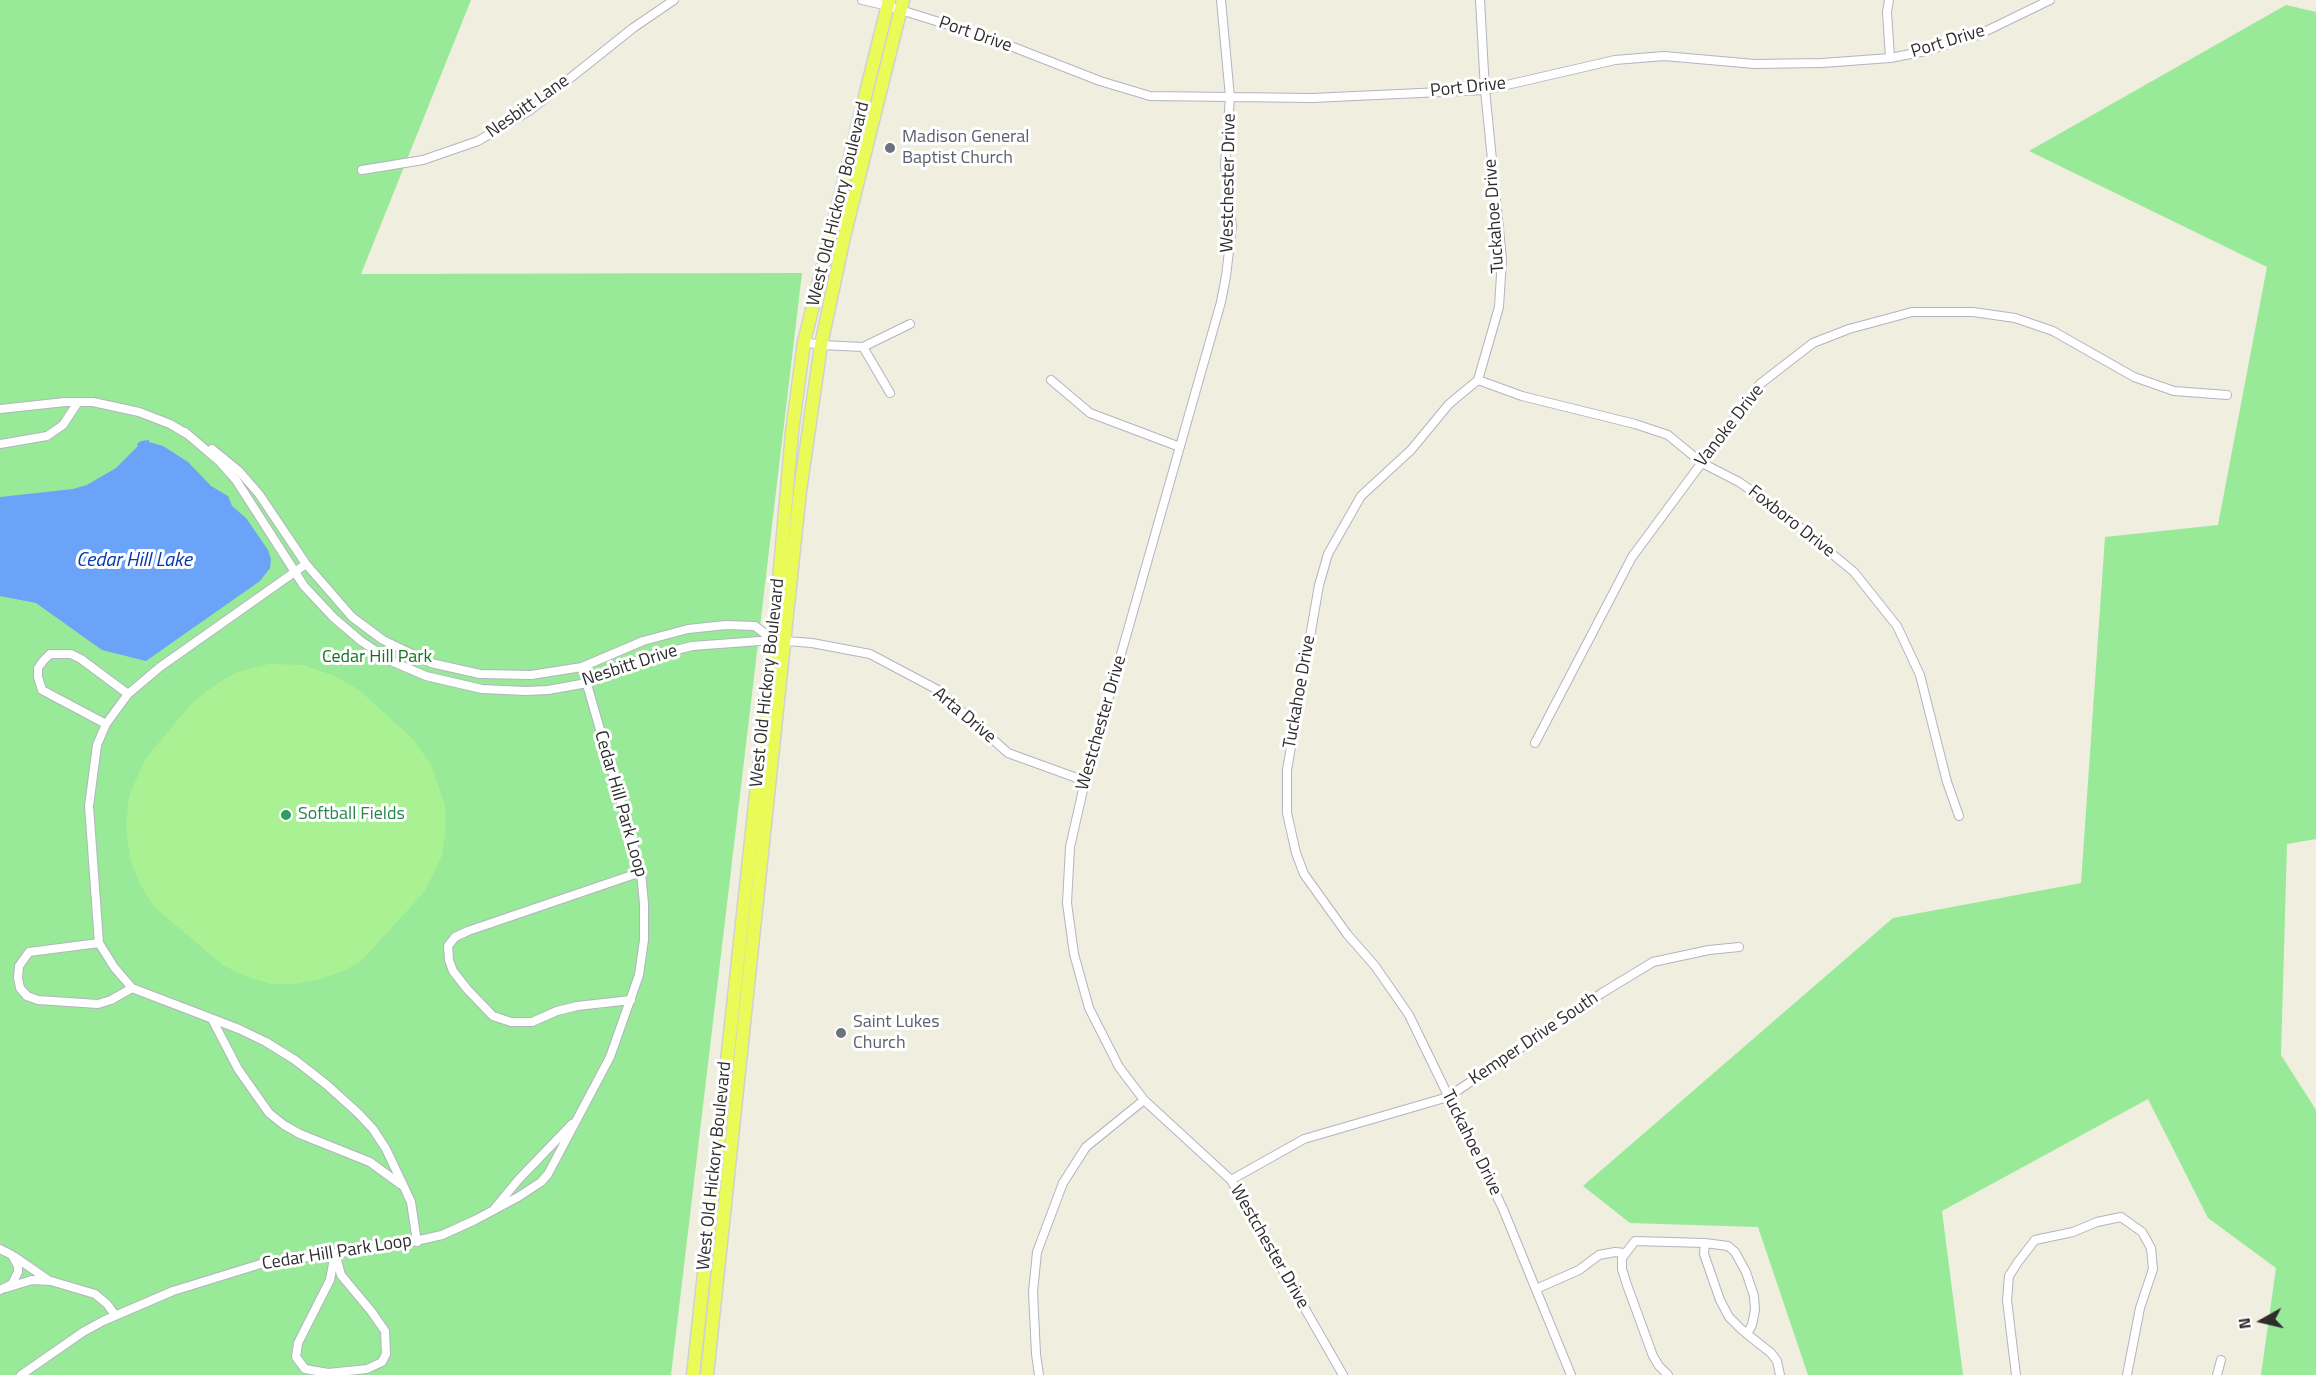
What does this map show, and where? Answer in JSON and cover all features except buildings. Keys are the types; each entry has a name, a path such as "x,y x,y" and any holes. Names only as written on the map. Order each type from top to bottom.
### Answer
{"main road":[{"name":"West Old Hickory Boulevard","path":"707,1375 778,640 792,432 804,342 888,3"},
{"name":"West Old Hickory Boulevard","path":"693,1375 778,640 821,345 844,237 902,5"}],"street":[{"name":"Nesbitt Lane","path":"362,170 423,160 486,137 530,111 633,28 674,0"},
{"path":"862,0 888,3"},
{"name":"Westchester Drive","path":"1221,0 1230,97 1225,166 1232,226 1226,276 1221,302 1086,781 1070,847 1067,903 1074,954 1089,1008 1119,1067 1144,1100 1231,1180 1343,1375"},
{"name":"Tuckahoe Drive","path":"1480,0 1485,90 1502,260 1499,307 1478,380 1449,404 1411,450 1361,496 1328,554 1319,585 1287,770 1287,813 1296,853 1304,874 1347,934 1375,966 1409,1015 1503,1209 1571,1375"},
{"path":"1889,0 1887,12 1890,58"},
{"name":"Port Drive","path":"888,3 902,5 1100,81 1150,96 1312,98 1485,90 1615,60 1653,57 1755,64 1822,63 1890,58 1926,51 1978,35 2050,0"},
{"name":"Vanoke Drive","path":"1535,743 1632,557 1760,384 1814,343 1849,329 1912,312 1973,312 2015,318 2053,332 2136,377 2174,391 2227,395"},
{"path":"804,342 863,347 910,324"},
{"path":"863,347 890,393"},
{"path":"1051,380 1090,413 1180,447"},
{"name":"Foxboro Drive","path":"1478,380 1522,396 1635,424 1668,435 1702,463 1739,482 1791,519 1854,572 1882,605 1896,626 1920,675 1947,782 1959,816"},
{"path":"0,444 47,436 63,425 78,402"},
{"name":"Nesbitt Drive","path":"0,409 93,402 139,411 185,432 211,448 239,471 271,510 306,564 352,617 399,650 432,663 456,670 498,676 531,675 582,667 656,637 688,629 726,625 755,626 778,640"},
{"name":"Nesbitt Drive","path":"185,432 220,462 236,480 295,572 334,618 361,641 391,661 426,676 465,686 504,691 548,690 587,683 676,650 709,644 778,640"},
{"path":"306,564 160,667 128,694 105,724 97,744 89,806 99,943 114,967 132,988 266,1042 295,1060 327,1085 373,1129 386,1149 411,1202 417,1242"},
{"name":"Arta Drive","path":"778,640 870,654 938,690 1008,753 1086,781"},
{"path":"105,724 42,690 38,668 43,661 50,654 70,654 81,659 128,694"},
{"name":"Cedar Hill Park Loop","path":"21,1375 83,1332 115,1315 172,1291 238,1270 290,1258 417,1242 463,1226 541,1182 555,1164 610,1057 639,975 644,940 641,872 582,667"},
{"path":"631,1000 577,1006 557,1011 532,1022 511,1022 493,1016 467,989 453,971 448,960 447,946 455,937 468,931 641,872"},
{"path":"99,943 29,952 19,966 20,988 27,996 38,1000 98,1004 111,1000 132,988"},
{"name":"Kemper Drive South","path":"1231,1180 1304,1139 1448,1097 1602,993 1653,962 1708,950 1739,947"},
{"path":"212,1019 238,1069 269,1113 300,1134 370,1162 404,1187"},
{"path":"1039,1375 1033,1304 1037,1252 1059,1193 1086,1148 1144,1100"},
{"name":"Cedar Hill Park Loop","path":"492,1211 583,1112"},
{"path":"2016,1375 2007,1300 2009,1276 2018,1262 2035,1240 2073,1232 2097,1222 2121,1217 2142,1232 2151,1248 2153,1269 2140,1308 2127,1375"},
{"path":"1668,1375 1653,1356 1622,1269 1622,1257 1635,1241 1728,1246 1735,1252 1746,1272 1754,1296 1755,1310 1752,1325 1747,1334"},
{"path":"1705,1243 1704,1254 1720,1300 1729,1317 1771,1353 1777,1361 1779,1375"},
{"path":"0,1250 12,1255 51,1281"},
{"path":"335,1253 341,1275 364,1301 384,1331 386,1354 382,1362 368,1369 328,1373 305,1369 296,1357 298,1343 330,1280 335,1253"},
{"path":"1536,1289 1579,1270 1599,1255 1625,1253"},
{"path":"3,1289 16,1279 18,1272 18,1266 12,1255"},
{"path":"3,1289 32,1280 51,1281 95,1294 115,1315"},
{"path":"2217,1375 2221,1360"}],"green space":[{"name":"Cedar Hill Park","path":"0,0 471,0 361,274 802,273 671,1375 0,1375"},
{"path":"2286,5 2316,12 2316,839 2287,844 2281,1055 2316,1110 2316,1375 2261,1375 2276,1268 2208,1218 2148,1099 1942,1211 1963,1375 1808,1375 1758,1227 1630,1223 1583,1186 1893,918 2081,883 2105,537 2218,525 2267,267 2029,151"},
{"name":"Softball Fields","path":"269,664 303,665 335,676 359,690 413,739 430,763 445,804 446,832 441,858 425,891 363,959 346,970 297,984 271,984 224,966 154,907 141,886 130,859 126,827 129,796 145,759 193,702 236,672"}],"water":[{"name":"Cedar Hill Lake","path":"149,440 188,462 211,486 228,496 232,506 246,518 268,550 271,559 270,568 260,581 146,661 102,650 36,603 0,596 0,497 73,489 87,485 116,468 141,441"}],"place":[{"name":"Madison General Baptist Church","path":"890,148"},
{"name":"Softball Fields","path":"286,815"},
{"name":"Saint Lukes Church","path":"841,1033"}]}
